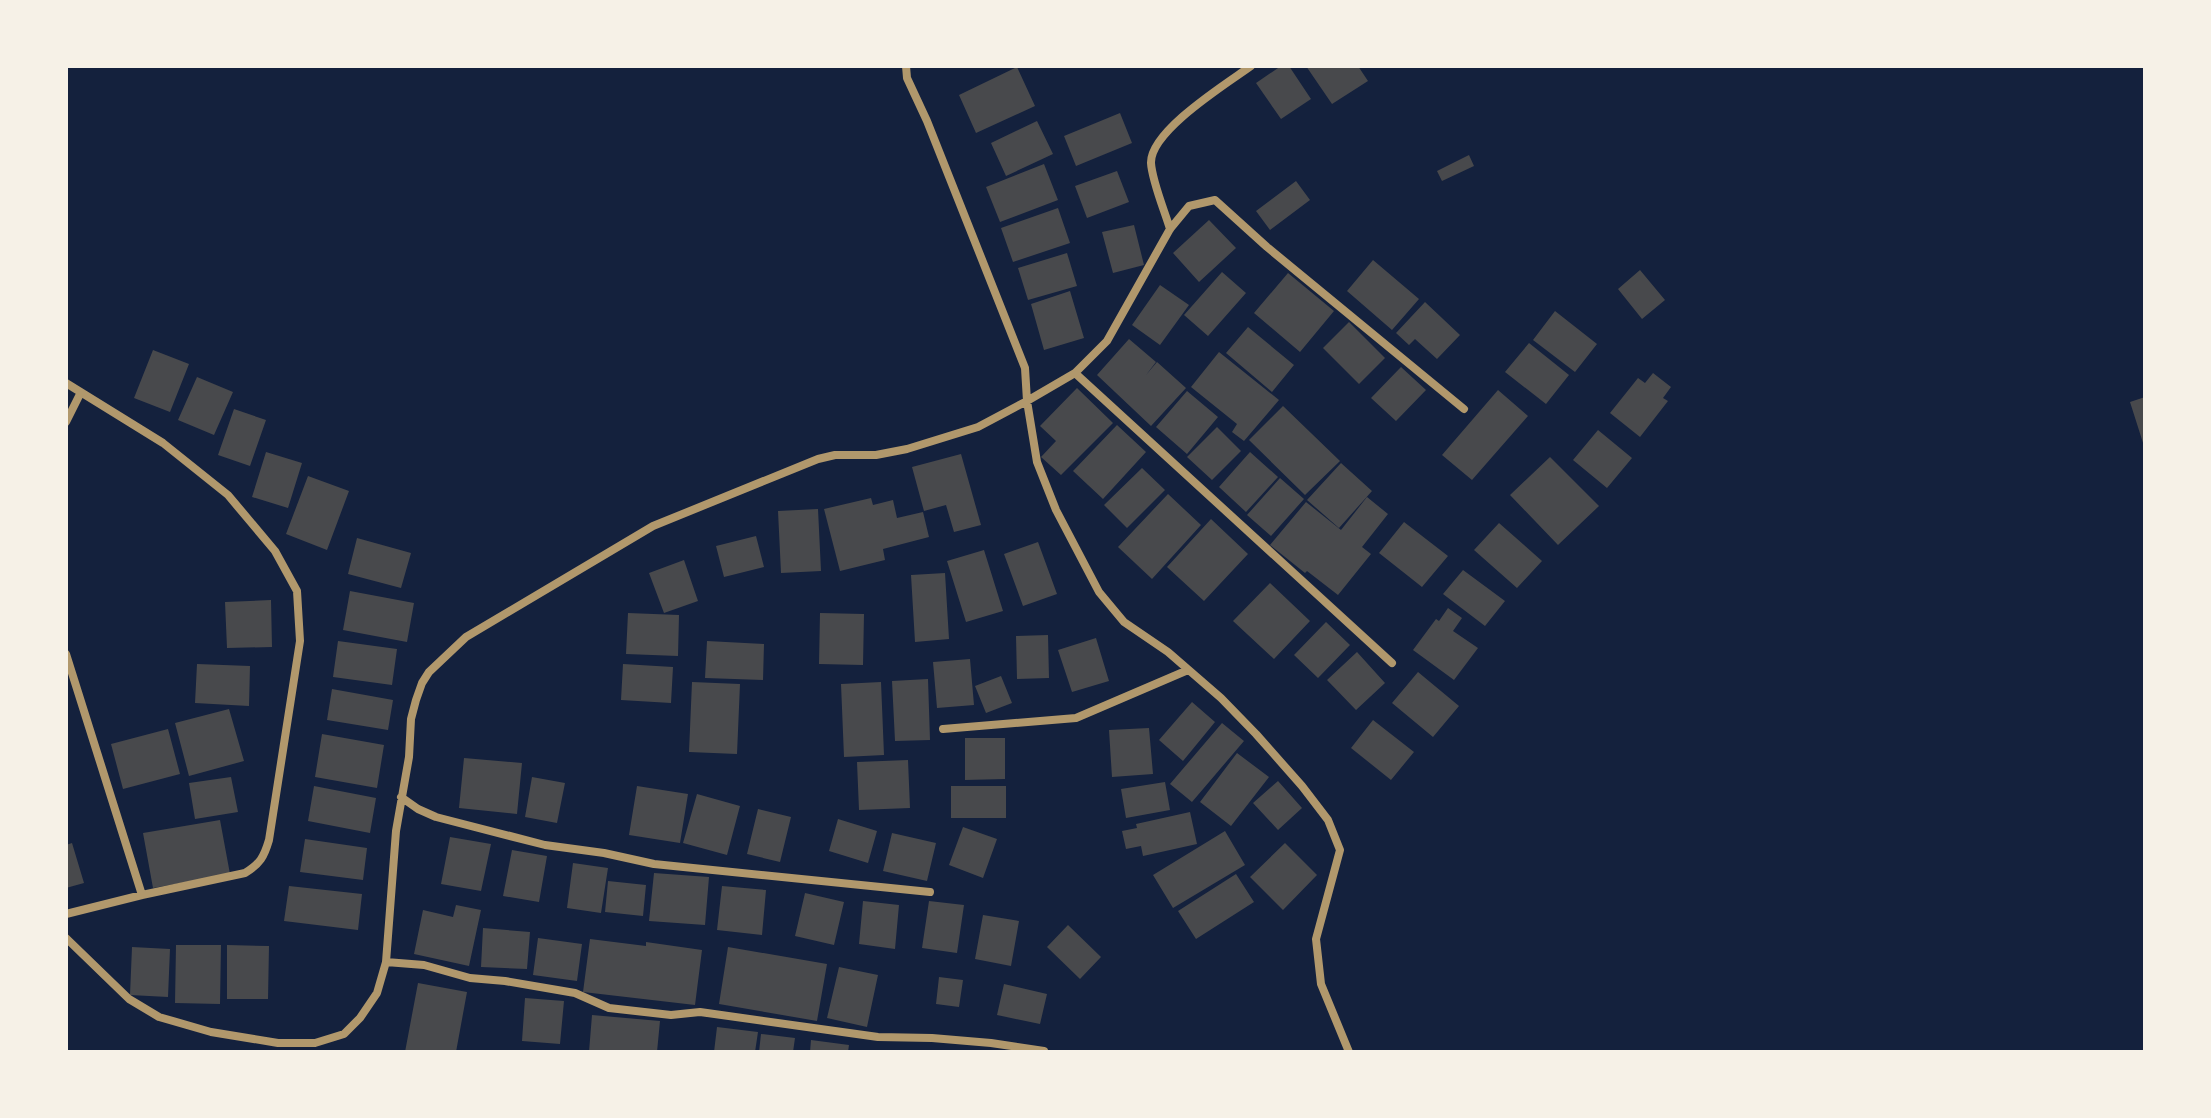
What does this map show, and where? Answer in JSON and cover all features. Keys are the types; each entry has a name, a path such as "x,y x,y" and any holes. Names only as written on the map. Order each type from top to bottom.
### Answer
{"street":[{"path":"906,66 907,78 1025,368 1037,462 1056,510 1099,592 1124,622 1168,652 1221,698 1302,786 1328,820 1340,850 1316,939 1321,984 1349,1052"},
{"path":"1170,229 1151,162 1157,144 1178,120 1251,66"},
{"path":"66,938 129,999 159,1017 211,1032 310,1047 344,1034 360,1018 377,993 386,962 411,719 422,683 429,672 466,637 653,526 818,459 835,455 876,455 907,449 978,427 1075,373 1107,341 1170,229 1189,206 1215,200 1267,247 1464,409"},
{"path":"1075,373 1392,663"},
{"path":"66,383 163,443 228,495 275,551 297,591 300,641 269,840 258,866 245,873 66,914"},
{"path":"66,422 81,392"},
{"path":"66,654 142,895"},
{"path":"943,729 1076,718 1188,670"},
{"path":"401,797 436,817 545,845 654,864 930,892"},
{"path":"386,962 424,965 470,978 575,993 604,1007 634,1012 671,1015 700,1012 878,1037 932,1038 1044,1051"}],"building":[{"path":"1281,66 1289,66 1311,99 1281,119 1256,83"},
{"path":"1306,66 1358,66 1368,81 1332,104"},
{"path":"1017,67 1035,106 976,133 959,95"},
{"path":"1120,113 1132,143 1076,166 1064,136"},
{"path":"1037,121 1053,154 1006,176 991,143"},
{"path":"1469,155 1474,166 1442,181 1437,171"},
{"path":"1044,164 1058,200 1000,222 986,187"},
{"path":"1117,171 1129,202 1087,218 1075,186"},
{"path":"1296,181 1310,200 1270,230 1256,211"},
{"path":"1058,208 1070,243 1013,262 1001,228"},
{"path":"1209,220 1236,248 1199,282 1173,253"},
{"path":"1134,225 1144,265 1113,273 1102,232"},
{"path":"1067,253 1077,286 1028,300 1018,268"},
{"path":"1373,260 1419,299 1392,330 1347,291"},
{"path":"1640,270 1665,300 1642,319 1618,289"},
{"path":"1222,272 1246,293 1208,336 1184,315"},
{"path":"1288,273 1334,311 1300,352 1254,313"},
{"path":"1160,285 1189,305 1160,345 1132,325"},
{"path":"1070,291 1084,338 1044,350 1031,304"},
{"path":"1425,302 1460,335 1437,359 1415,339 1409,345 1396,333"},
{"path":"1555,311 1597,344 1575,372 1533,340"},
{"path":"1349,322 1385,358 1359,384 1323,348"},
{"path":"1248,327 1294,365 1272,392 1226,353"},
{"path":"1129,339 1156,362 1146,375 1157,362 1186,388 1151,426 1097,375"},
{"path":"1529,343 1569,375 1546,404 1505,372"},
{"path":"153,350 189,364 170,412 134,398"},
{"path":"1219,352 1279,400 1244,441 1232,432 1237,424 1191,387"},
{"path":"1401,367 1426,390 1396,421 1371,398"},
{"path":"1653,373 1671,387 1663,398 1668,401 1640,437 1610,413 1638,378 1645,383"},
{"path":"197,377 233,392 214,435 178,420"},
{"path":"1077,388 1113,423 1061,475 1041,457 1056,441 1040,426"},
{"path":"1498,390 1528,416 1472,480 1442,455"},
{"path":"1187,391 1218,417 1187,454 1156,427"},
{"path":"2145,397 2145,446 2144,446 2130,402"},
{"path":"1283,406 1340,461 1305,495 1249,440"},
{"path":"234,409 266,420 250,466 218,455"},
{"path":"1117,425 1146,452 1103,499 1073,471"},
{"path":"1217,427 1241,451 1212,480 1187,457"},
{"path":"1598,430 1632,458 1607,488 1573,460"},
{"path":"266,452 302,463 288,508 252,497"},
{"path":"1250,452 1278,477 1246,512 1219,487"},
{"path":"961,454 981,525 954,532 946,505 924,511 912,467"},
{"path":"1550,457 1599,506 1558,545 1510,495"},
{"path":"1341,463 1372,491 1339,528 1307,500"},
{"path":"1142,468 1165,490 1127,528 1104,505"},
{"path":"308,476 349,491 327,550 286,534"},
{"path":"1280,478 1304,499 1271,536 1247,515"},
{"path":"1168,494 1201,525 1152,579 1118,547"},
{"path":"1367,497 1388,514 1362,547 1371,554 1338,595 1270,545 1306,502 1341,530"},
{"path":"871,498 873,505 893,500 897,518 923,512 929,537 883,549 885,560 840,571 824,509"},
{"path":"818,509 821,571 781,573 778,511"},
{"path":"1211,519 1248,554 1204,601 1167,567"},
{"path":"1404,522 1448,556 1422,587 1379,553"},
{"path":"1499,523 1542,561 1517,588 1474,550"},
{"path":"756,536 764,567 724,577 716,546"},
{"path":"357,538 411,553 401,588 348,574"},
{"path":"1038,542 1057,594 1023,606 1004,554"},
{"path":"984,550 1003,611 966,622 947,561"},
{"path":"684,560 698,601 664,613 649,573"},
{"path":"1463,570 1505,601 1485,626 1443,594"},
{"path":"945,573 949,639 915,642 911,575"},
{"path":"1270,583 1310,621 1274,659 1233,621"},
{"path":"350,591 414,603 407,642 343,630"},
{"path":"271,600 272,647 227,648 225,602"},
{"path":"1448,608 1462,618 1453,631 1478,648 1454,680 1413,650"},
{"path":"628,613 679,615 678,656 626,654"},
{"path":"820,613 864,614 863,665 819,664"},
{"path":"1326,622 1350,645 1318,678 1294,655"},
{"path":"1048,635 1049,678 1017,679 1016,636"},
{"path":"1096,638 1109,681 1072,692 1058,650"},
{"path":"338,641 397,649 392,685 333,677"},
{"path":"707,641 764,644 763,680 705,678"},
{"path":"1357,652 1385,683 1356,710 1327,680"},
{"path":"970,659 974,705 937,708 933,662"},
{"path":"197,664 250,666 249,706 195,703"},
{"path":"623,664 673,667 671,703 621,700"},
{"path":"1418,672 1459,706 1433,737 1392,703"},
{"path":"1001,676 1012,703 986,713 975,686"},
{"path":"928,679 930,740 895,741 892,681"},
{"path":"692,682 740,684 737,754 689,752"},
{"path":"881,682 884,755 844,757 841,684"},
{"path":"332,689 393,700 388,730 327,720"},
{"path":"1192,702 1215,722 1183,761 1159,740"},
{"path":"229,709 244,761 189,776 175,723"},
{"path":"1373,720 1414,752 1391,780 1351,748"},
{"path":"1222,723 1244,741 1192,802 1170,784"},
{"path":"1149,728 1153,774 1112,777 1109,730"},
{"path":"168,729 180,774 123,789 111,744"},
{"path":"322,734 384,745 377,788 315,777"},
{"path":"965,738 1005,738 1005,779 965,780"},
{"path":"1237,753 1269,777 1231,826 1200,802"},
{"path":"464,758 522,763 517,814 459,808"},
{"path":"908,760 910,808 859,810 857,762"},
{"path":"231,777 238,812 195,819 189,783"},
{"path":"532,777 565,783 557,823 525,817"},
{"path":"1278,781 1302,808 1278,830 1253,803"},
{"path":"1165,782 1170,810 1126,818 1121,789"},
{"path":"314,786 376,798 370,833 308,821"},
{"path":"637,786 688,794 680,843 629,835"},
{"path":"951,786 1006,786 1006,818 951,818"},
{"path":"697,794 740,806 727,855 683,843"},
{"path":"758,809 791,817 780,862 747,854"},
{"path":"1190,812 1197,844 1143,856 1141,846 1126,849 1122,831 1137,828 1136,824"},
{"path":"838,819 877,831 868,863 829,851"},
{"path":"220,820 230,874 153,888 143,833"},
{"path":"963,827 997,839 983,878 949,865"},
{"path":"1225,831 1245,865 1173,908 1153,875"},
{"path":"892,833 936,843 927,881 883,871"},
{"path":"450,837 491,844 481,891 441,884"},
{"path":"305,839 367,848 363,880 300,872"},
{"path":"72,843 84,883 66,888 66,845"},
{"path":"1285,843 1317,875 1283,910 1250,877"},
{"path":"512,850 547,856 539,902 503,896"},
{"path":"573,863 608,868 601,913 567,908"},
{"path":"654,873 709,877 705,925 649,921"},
{"path":"1236,874 1254,902 1196,939 1178,911"},
{"path":"608,881 646,885 643,916 605,912"},
{"path":"289,886 362,894 358,930 284,921"},
{"path":"722,886 766,890 762,935 717,930"},
{"path":"805,893 844,902 834,945 795,936"},
{"path":"863,901 899,905 895,949 859,944"},
{"path":"929,901 964,905 957,953 922,948"},
{"path":"456,905 481,910 469,966 414,954 423,910 453,917"},
{"path":"983,915 1019,921 1011,966 975,959"},
{"path":"1068,925 1101,957 1080,979 1047,947"},
{"path":"483,928 530,932 527,969 481,967"},
{"path":"538,938 582,944 577,981 533,975"},
{"path":"590,939 646,946 646,942 702,950 695,1005 583,992"},
{"path":"176,945 221,945 220,1004 175,1003"},
{"path":"227,945 269,946 268,999 227,999"},
{"path":"132,947 170,949 168,997 130,995"},
{"path":"728,947 827,964 817,1021 719,1004"},
{"path":"839,967 878,975 867,1027 827,1018"},
{"path":"939,977 963,980 959,1007 936,1004"},
{"path":"418,983 467,992 456,1052 405,1052"},
{"path":"1004,984 1047,994 1040,1024 997,1015"},
{"path":"525,998 564,1001 560,1044 522,1041"},
{"path":"592,1015 660,1021 657,1052 589,1052"},
{"path":"717,1027 758,1032 755,1052 714,1052"},
{"path":"761,1034 795,1038 793,1052 759,1052"},
{"path":"811,1040 849,1045 848,1052 810,1052"}]}
